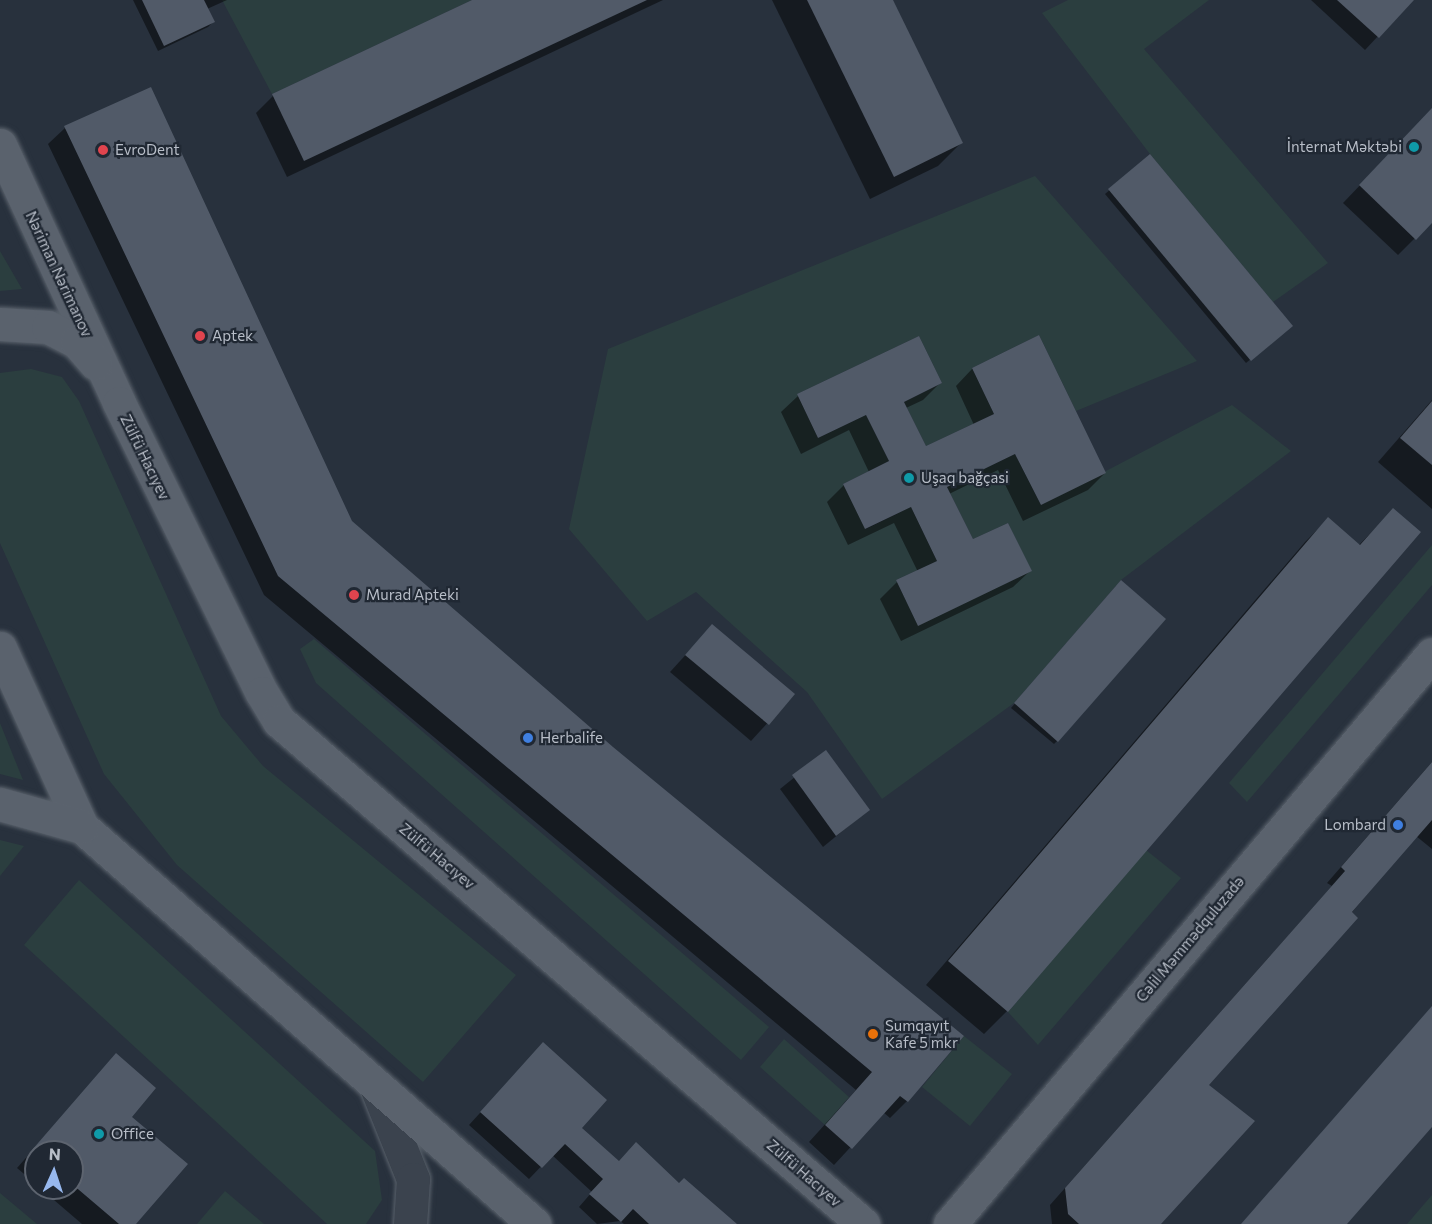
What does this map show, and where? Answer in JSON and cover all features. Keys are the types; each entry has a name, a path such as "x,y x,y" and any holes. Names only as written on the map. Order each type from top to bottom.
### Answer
{"main road":[{"name":"Nəriman Nərimanov","path":"0,145 119,403"},
{"path":"0,324 48,327 77,342 95,363 119,403"},
{"name":"Zülfü Hacıyev","path":"119,403 262,693 279,721 863,1224"},
{"path":"0,648 82,828 377,1089 534,1224"},
{"name":"Cəlil Məmmədquluzadə","path":"950,1224 1432,654"},
{"path":"0,804 82,828"}],"street":[{"path":"377,1089 413,1179 410,1224"}],"shaded area":[{"path":"222,0 472,0 272,94"},
{"path":"1068,0 1209,0 1144,49 1328,263 1273,302 1150,154 1042,13"},
{"path":"1035,176 1197,361 1076,411 1039,335 972,368 994,414 926,446 904,402 942,383 919,336 797,394 818,438 866,415 889,461 843,484 866,529 911,507 937,561 896,580 918,625 1031,571 1008,523 973,539 947,487 1015,454 1041,505 1232,405 1291,451 1121,580 1014,703 882,799 807,692 696,592 647,621 569,529 608,349"},
{"path":"0,251 22,289 0,291"},
{"path":"31,369 62,377 79,401 221,716 263,766 516,975 423,1082 177,865 104,774 0,543 0,373"},
{"path":"1432,545 1432,585 1247,802 1229,783"},
{"path":"314,639 769,1027 741,1060 316,683 300,649"},
{"path":"0,723 23,780 0,774"},
{"path":"0,840 24,846 0,876"},
{"path":"1146,850 1181,878 1038,1045 1008,1012"},
{"path":"79,880 375,1151 382,1200 366,1224 327,1224 24,945"},
{"path":"964,1036 1012,1074 970,1126 922,1087"},
{"path":"784,1039 849,1097 825,1125 760,1067"},
{"path":"225,1191 264,1224 197,1224"},
{"path":"0,1193 37,1224 0,1224"},
{"path":"1432,1195 1432,1224 1407,1224"}],"building":[{"path":"142,0 204,0 215,22 164,46"},
{"path":"472,0 647,0 304,161 272,94"},
{"path":"807,0 893,0 963,143 894,177"},
{"path":"1337,0 1414,0 1379,38"},
{"path":"151,87 352,521 613,747 964,1036 908,1102 900,1096 852,1149 825,1125 872,1072 278,576 64,126"},
{"name":"İnternat Məktəbi","path":"1432,108 1432,223 1416,240 1359,185"},
{"path":"1150,154 1293,326 1251,361 1108,189"},
{"name":"Uşaq bağçasi","path":"1039,335 1106,473 1041,505 1015,454 947,487 973,539 1008,523 1032,571 918,626 896,580 937,561 911,507 865,529 843,484 889,461 866,415 818,438 797,394 919,336 942,383 904,402 926,446 994,414 972,368"},
{"path":"1432,401 1432,465 1400,438"},
{"path":"1393,508 1421,532 1008,1012 948,961 1328,517 1360,545"},
{"path":"1121,580 1166,619 1058,742 1014,703"},
{"path":"712,624 795,694 769,725 685,655"},
{"path":"826,750 870,810 836,836 792,775"},
{"path":"1432,762 1432,820 1352,912 1358,918 1209,1085 1255,1121 1161,1224 1079,1224 1068,1214 1065,1188 1345,871 1341,867"},
{"path":"1432,1006 1432,1127 1347,1224 1241,1224"},
{"path":"543,1042 607,1100 582,1128 619,1161 636,1142 679,1183 684,1178 737,1224 649,1224 633,1209 621,1222 589,1194 603,1179 565,1144 542,1168 480,1112"},
{"name":"Office","path":"116,1053 156,1088 132,1117 188,1164 136,1224 119,1224 84,1194 84,1140 41,1140"}],"place":[{"name":"İnternat Məktəbi","path":"1414,147"},
{"name":"EvroDent","path":"103,150"},
{"name":"Aptek","path":"200,336"},
{"name":"Uşaq bağçasi","path":"909,478"},
{"name":"Murad Apteki","path":"354,595"},
{"name":"Herbalife","path":"528,738"},
{"name":"Lombard","path":"1398,825"},
{"name":"Sumqayıt Kafe 5 mkr","path":"873,1034"},
{"name":"Office","path":"99,1134"}]}
